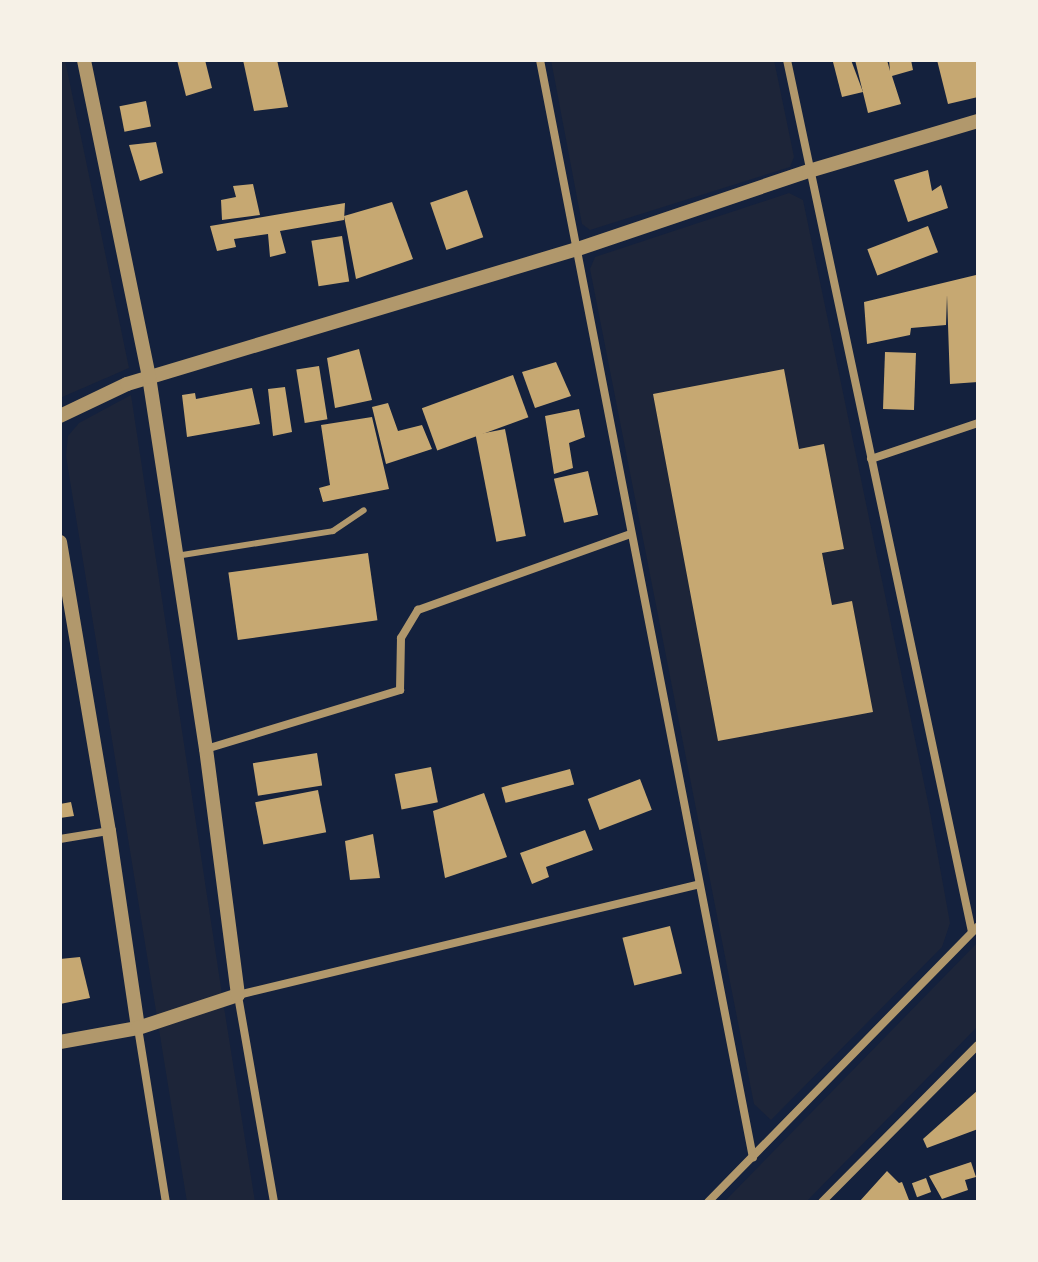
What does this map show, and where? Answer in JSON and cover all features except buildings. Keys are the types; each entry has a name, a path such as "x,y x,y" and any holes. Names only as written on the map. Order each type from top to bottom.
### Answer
{"street":[{"path":"84,60 149,377 206,749 238,995 274,1202"},
{"path":"540,60 753,1158"},
{"path":"708,1202 975,929 787,60"},
{"path":"60,416 149,377 575,250 809,171 978,121"},
{"path":"871,459 978,423"},
{"path":"206,749 400,690 401,638 418,610 630,534"},
{"path":"60,542 109,831 166,1202"},
{"path":"60,839 109,831"},
{"path":"60,1042 138,1028 238,995 699,884"},
{"path":"822,1202 978,1045"}],"lane":[{"path":"176,556 333,531 364,510"}],"shaded area":[{"path":"60,60 65,60 129,368 60,398"},
{"path":"551,60 774,60 794,157 790,167 590,230 582,224"},
{"path":"789,193 803,200 929,807 950,923 942,947 771,1120 754,1104 590,269 595,257"},
{"path":"131,395 255,1202 187,1202 66,456 68,436 79,423"},
{"path":"978,942 978,1026 806,1202 724,1202"}]}
